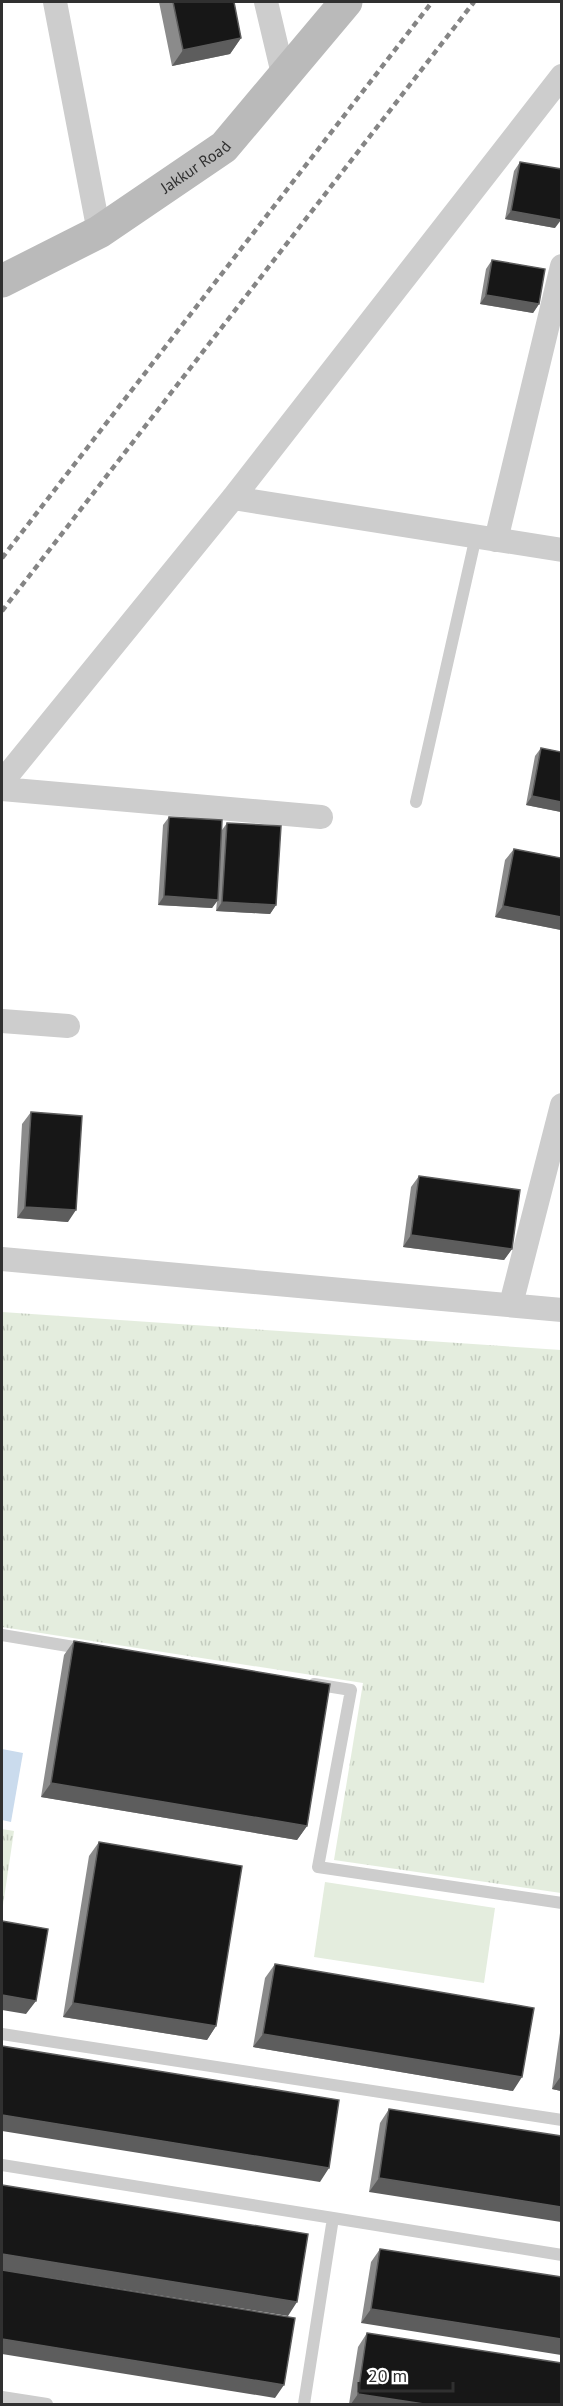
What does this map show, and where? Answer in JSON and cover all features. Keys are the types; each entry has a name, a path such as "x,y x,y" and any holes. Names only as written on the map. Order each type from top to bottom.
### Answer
{"street":[{"path":"54,2 99,232"},
{"path":"266,2 284,78"},
{"name":"Jakkur Road","path":"2,281 99,232 224,147 284,78 333,8"},
{"path":"2,782 233,498 561,76"},
{"path":"486,538 561,266"},
{"path":"233,498 561,550"},
{"path":"2,789 321,817"},
{"path":"2,1021 68,1026"},
{"path":"511,1304 561,1105"},
{"path":"2,1259 561,1310"}],"lane":[{"path":"416,802 486,538"},
{"path":"2,1635 95,1650"},
{"path":"305,1683 351,1690 318,1867 561,1903"},
{"path":"2,2034 561,2120"},
{"path":"2,2165 561,2255"},
{"path":"304,2404 333,2218"},
{"path":"2,2397 47,2404"}],"green space":[{"path":"2,1312 561,1350 561,1893 334,1860 363,1683 2,1627"},
{"path":"2,1829 14,1831 2,1912"},
{"path":"325,1882 495,1908 484,1983 314,1957"}],"water":[{"path":"2,1749 23,1753 11,1822 2,1820"}],"building":[{"path":"173,2 234,2 241,38 183,50"},
{"path":"520,162 561,169 561,220 511,211"},
{"path":"492,260 545,269 539,304 486,295"},
{"path":"541,748 561,752 561,802 532,796"},
{"path":"169,817 222,820 218,900 164,896"},
{"path":"227,823 281,826 276,905 222,902"},
{"path":"514,849 561,858 561,917 503,906"},
{"path":"31,1112 82,1116 76,1210 25,1207"},
{"path":"419,1176 520,1190 512,1249 411,1235"},
{"path":"74,1641 330,1684 307,1826 51,1783"},
{"path":"99,1842 242,1866 216,2026 73,2003"},
{"path":"2,1921 48,1929 36,2001 2,1995"},
{"path":"275,1964 534,2008 522,2077 263,2034"},
{"path":"2,2046 339,2100 329,2168 2,2115"},
{"path":"389,2109 561,2136 561,2207 379,2178"},
{"path":"2,2185 308,2234 297,2302 2,2254"},
{"path":"380,2249 561,2277 561,2339 371,2309"},
{"path":"2,2270 295,2318 284,2385 2,2339"},
{"path":"367,2333 561,2363 561,2404 424,2404 358,2394"}],"railway":[{"path":"2,558 432,2"},
{"path":"2,611 474,2"}]}
